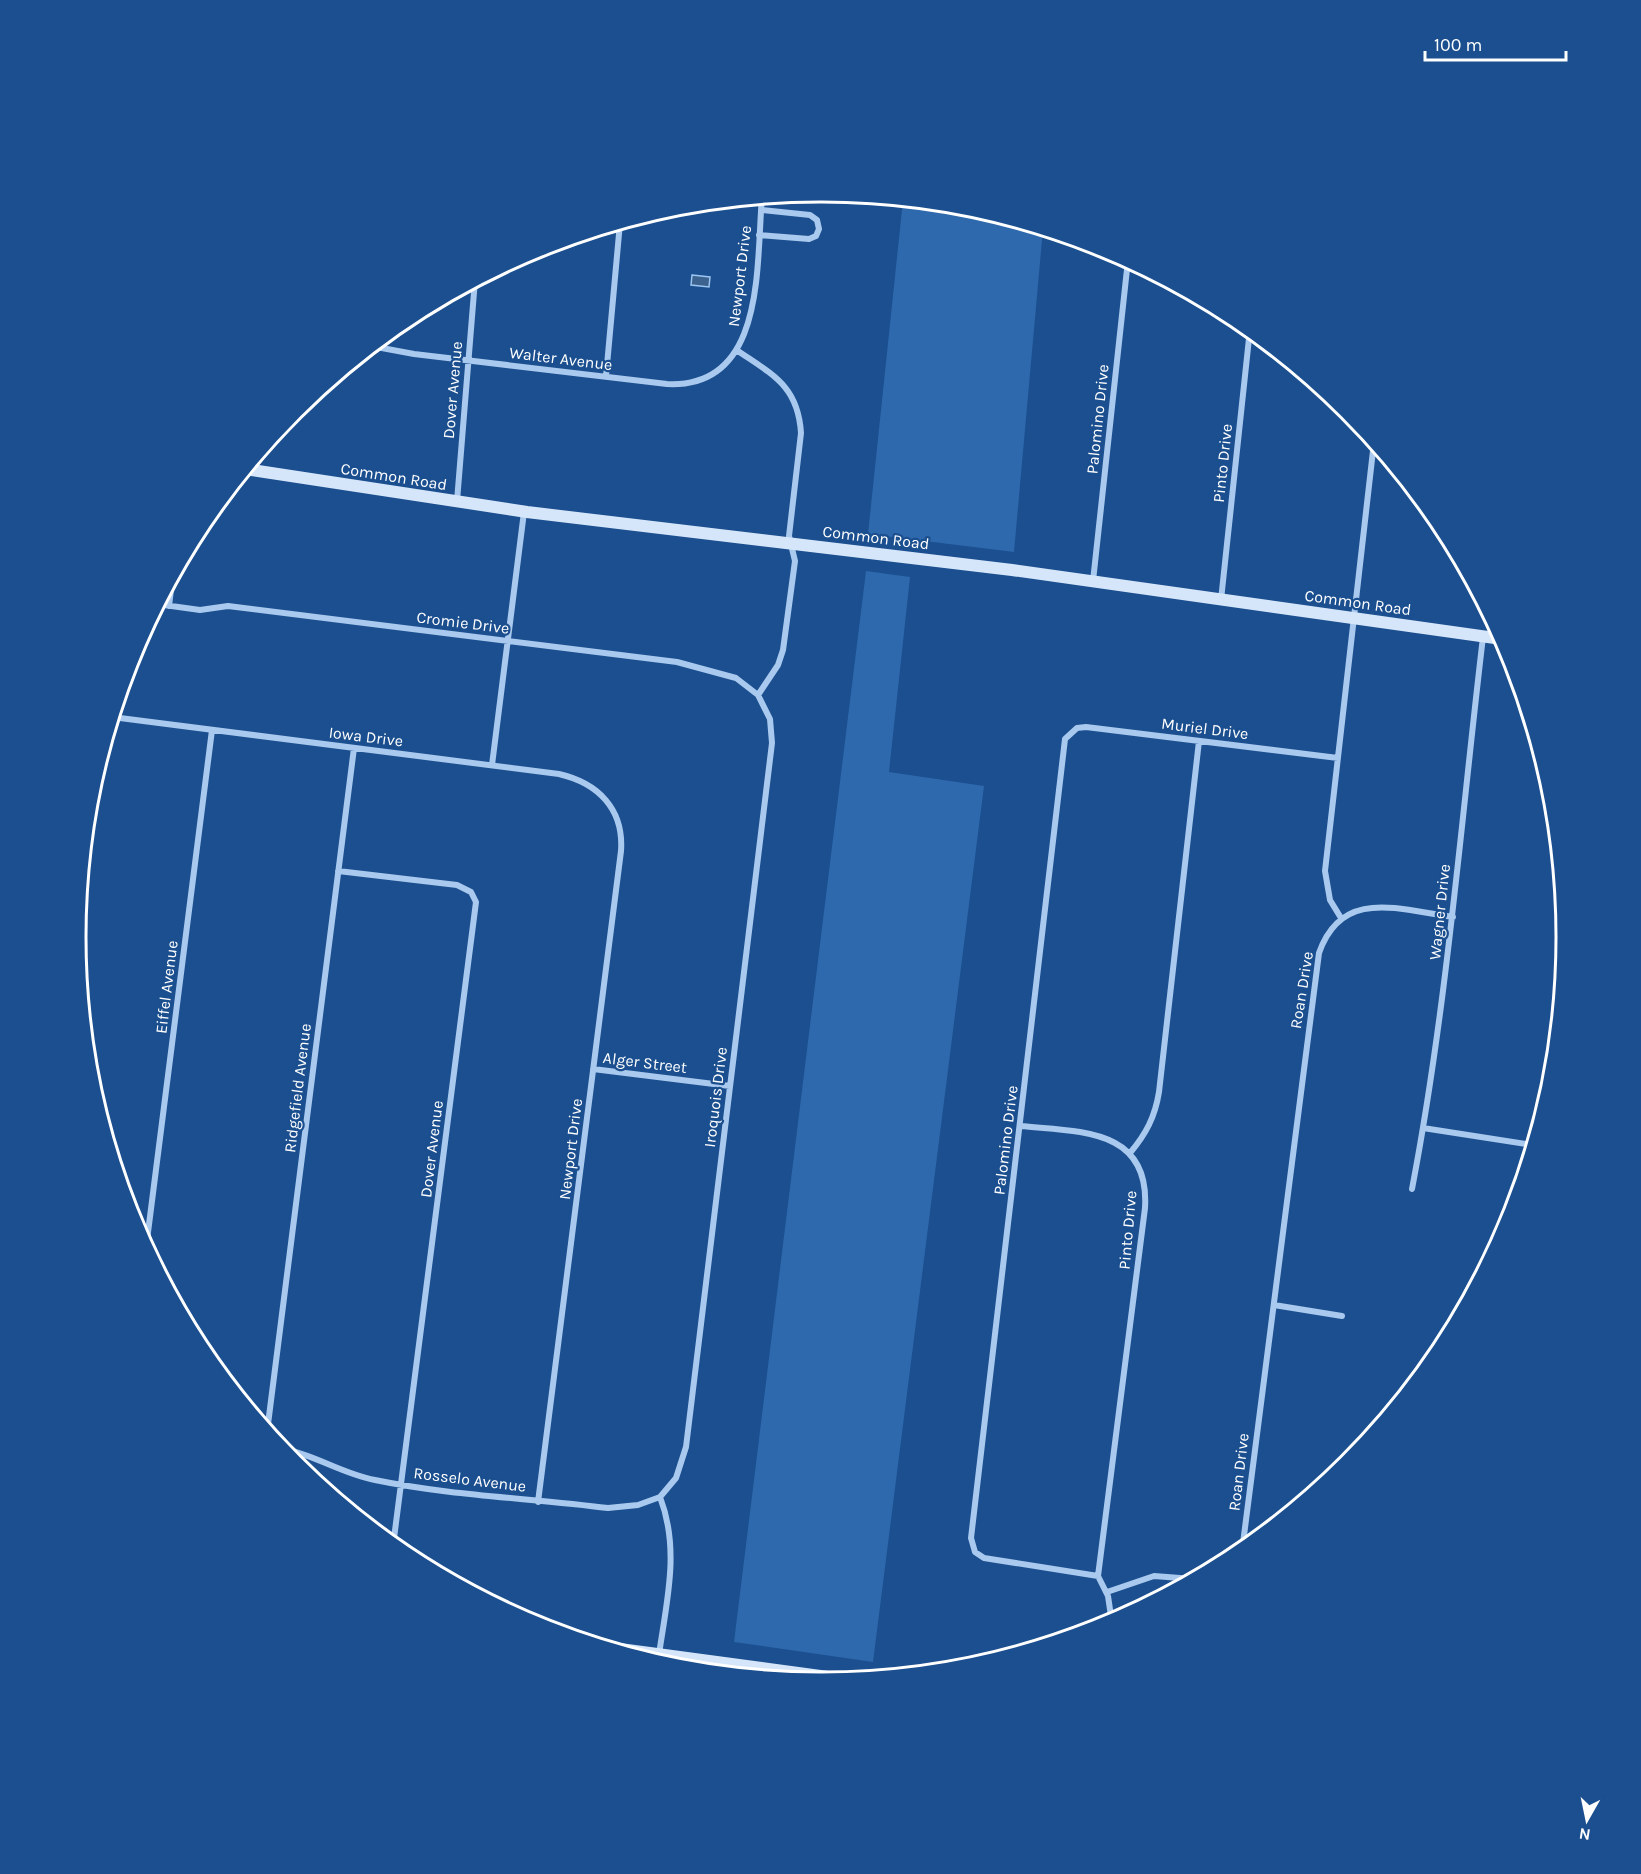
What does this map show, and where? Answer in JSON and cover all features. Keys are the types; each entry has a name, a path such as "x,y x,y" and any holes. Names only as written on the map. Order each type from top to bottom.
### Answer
{"street":[{"name":"Newport Drive","path":"761,205 751,312 738,351 785,386 800,416 801,433 789,536 792,543"},
{"path":"759,235 809,239 816,236 819,229 817,220 810,215 761,210"},
{"path":"606,376 619,230"},
{"name":"Palomino Drive","path":"1093,581 1127,269"},
{"name":"Dover Avenue","path":"456,502 474,289"},
{"name":"Pinto Drive","path":"1221,600 1249,340"},
{"name":"Walter Avenue","path":"382,348 667,384 687,384 714,373 738,351"},
{"path":"1373,452 1356,618 1325,871 1330,900 1341,918 1357,909 1378,906 1453,917"},
{"name":"Common Road","path":"253,470 524,512 1093,581 1492,638"},
{"path":"492,765 524,512"},
{"path":"758,695 778,664 784,645 795,561 792,543"},
{"path":"169,606 170,594"},
{"name":"Cromie Drive","path":"165,605 200,610 228,606 701,667 736,678 758,695"},
{"name":"Wagner Drive","path":"1412,1189 1424,1128 1493,640"},
{"name":"Iroquois Drive","path":"660,1497 676,1478 684,1459 730,1086 772,739 768,715 758,695"},
{"name":"Iowa Drive","path":"120,718 492,765 577,778 591,785 608,802"},
{"name":"Muriel Drive","path":"1070,732 1086,727 1338,758"},
{"name":"Eiffel Avenue","path":"148,1233 212,730"},
{"name":"Palomino Drive","path":"1070,732 1063,750 1021,1126 971,1529 975,1552 991,1559 1098,1576"},
{"path":"1021,1126 1104,1136 1130,1153 1151,1123 1159,1092 1198,741"},
{"name":"Ridgefield Avenue","path":"268,1422 354,748"},
{"name":"Newport Drive","path":"538,1502 621,844 617,819 608,802"},
{"name":"Dover Avenue","path":"338,871 457,885 471,892 476,902 394,1535"},
{"name":"Roan Drive","path":"1244,1537 1316,964 1322,942 1341,918"},
{"name":"Alger Street","path":"593,1069 730,1086"},
{"path":"1424,1128 1525,1144"},
{"name":"Pinto Drive","path":"1098,1576 1145,1201 1141,1170 1130,1153"},
{"path":"1274,1305 1342,1316"},
{"name":"Rosselo Avenue","path":"296,1452 311,1455 364,1478 538,1502 621,1508 660,1497"},
{"path":"659,1654 672,1548 668,1519 660,1497"},
{"path":"1098,1576 1107,1592 1110,1612"},
{"path":"1107,1592 1154,1576 1180,1578"},
{"path":"661,1654 779,1670"}],"shaded area":[{"path":"902,207 964,216 1042,237 1014,552 868,534"},
{"path":"692,275 710,277 709,287 691,285"},
{"path":"866,571 910,577 889,772 984,786 873,1662 734,1642"}]}
